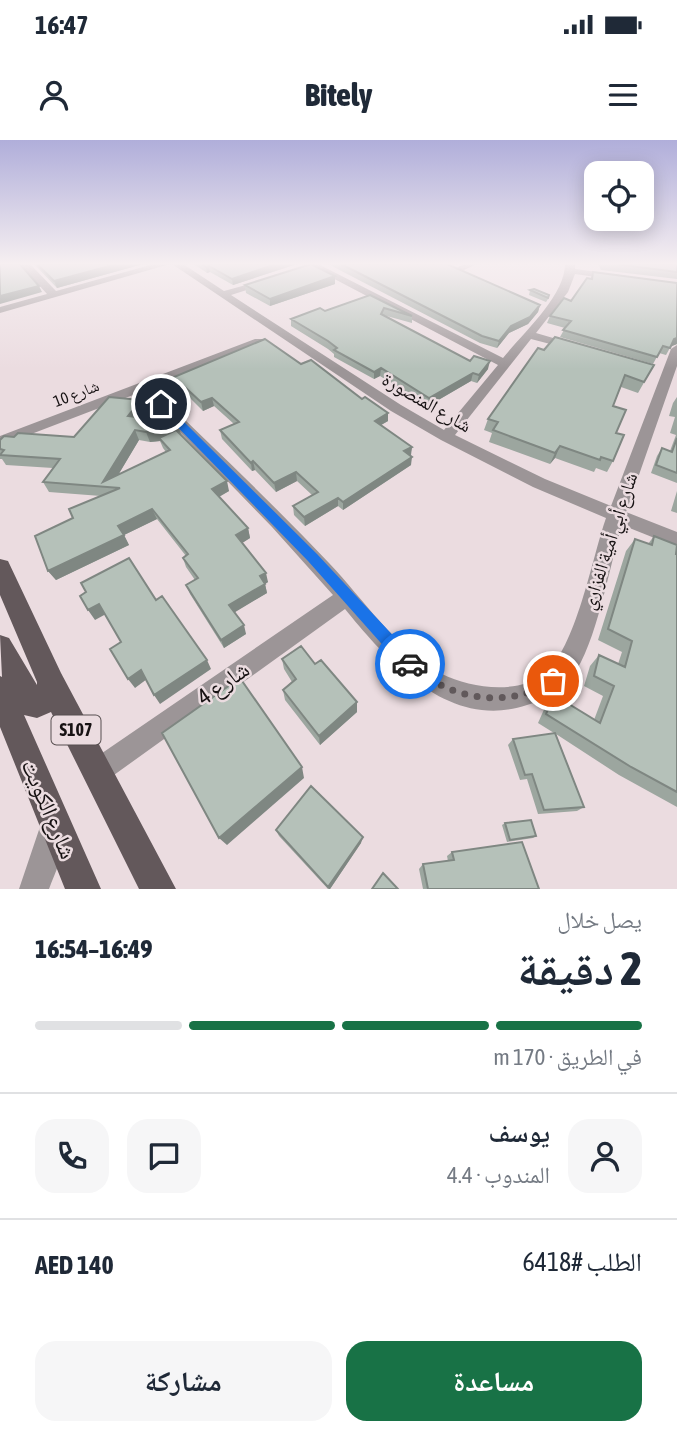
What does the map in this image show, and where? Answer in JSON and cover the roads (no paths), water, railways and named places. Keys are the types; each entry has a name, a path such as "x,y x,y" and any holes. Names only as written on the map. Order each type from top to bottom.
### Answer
{"main road":[{"name":"S107","path":"0,568 51,682 158,889"},
{"path":"0,647 32,704 44,701 51,682"},
{"name":"شارع الكويت","path":"0,690 54,825 83,889"}],"street":[{"path":"0,310 40,299"},
{"name":"شارع المنصورة","path":"227,299 446,438 527,477 677,540"},
{"path":"377,299 506,364"},
{"path":"446,438 529,335 543,308 553,299"},
{"name":"شارع 10","path":"0,441 281,334"},
{"path":"529,335 592,353"},
{"name":"شارع أبي أمية الفزاري","path":"143,386 348,596 404,660 430,680 474,697 505,698 539,690 553,681 567,663 661,373 677,349"},
{"name":"شارع 4","path":"98,771 348,596"},
{"path":"34,889 48,852 54,825"}]}
